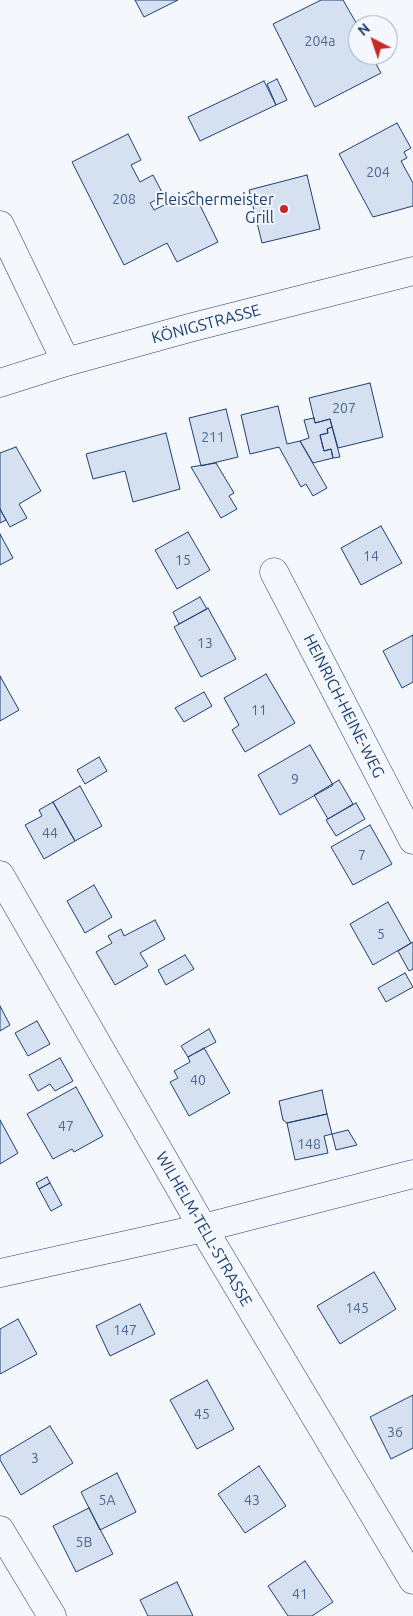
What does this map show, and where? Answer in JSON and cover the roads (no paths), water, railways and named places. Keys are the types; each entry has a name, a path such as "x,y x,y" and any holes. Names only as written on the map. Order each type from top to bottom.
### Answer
{"street":[{"path":"0,225 66,362"},
{"name":"KÖNIGSTRASSE","path":"0,383 66,362 413,271"},
{"name":"HEINRICH-HEINE-WEG","path":"274,572 413,840"},
{"name":"WILHELM-TELL-STRASSE","path":"0,874 203,1228 413,1580"},
{"path":"0,1273 203,1228 413,1174"},
{"path":"0,1530 52,1616"}],"place":[{"name":"Fleischermeister Grill","path":"284,209"}]}
